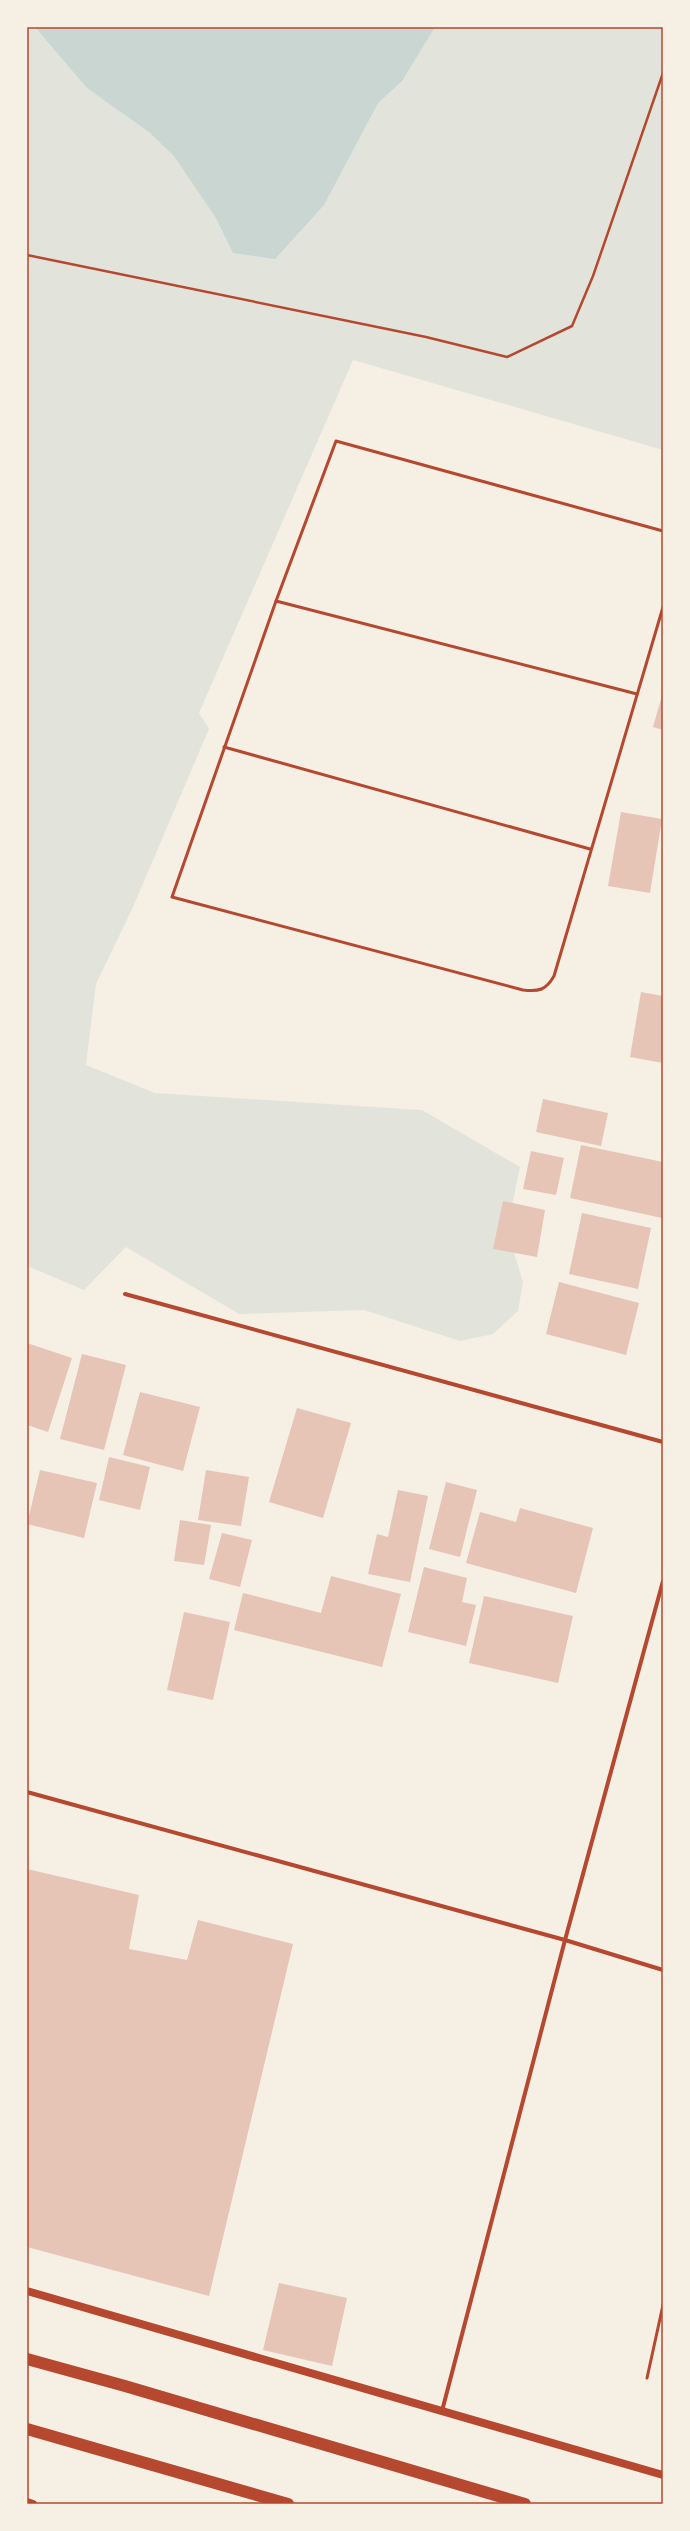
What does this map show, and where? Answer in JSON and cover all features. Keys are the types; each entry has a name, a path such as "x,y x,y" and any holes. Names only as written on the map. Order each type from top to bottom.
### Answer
{"highway":[{"path":"27,2359 125,2386 525,2504"},
{"path":"27,2429 288,2504"}],"main road":[{"path":"27,2291 663,2475"},
{"path":"27,2502 33,2504"}],"street":[{"path":"124,1294 663,1442"},
{"path":"442,2411 565,1940 663,1581"},
{"path":"27,1792 565,1940 663,1970"}],"lane":[{"path":"663,531 336,441 276,601 172,897 523,990 537,992 548,986 554,976 590,849 663,607"},
{"path":"276,601 637,694"},
{"path":"224,747 590,849"},
{"path":"647,2378 663,2305"}],"path":[{"path":"27,255 426,337 508,357 572,326 593,276 663,73"}],"shaded area":[{"path":"27,27 663,27 663,450 353,360 199,713 209,729 133,907 96,984 86,1065 155,1093 422,1110 520,1167 507,1229 523,1282 518,1311 493,1334 460,1341 364,1310 239,1314 126,1247 84,1290 27,1266"},
{"path":"35,27 435,27 402,81 378,103 324,205 275,259 233,253 216,218 174,156 149,132 87,88"}],"building":[{"path":"663,692 663,730 653,727"},
{"path":"621,812 662,819 650,893 608,886"},
{"path":"641,992 663,996 663,1063 630,1057"},
{"path":"543,1099 608,1113 601,1146 536,1132"},
{"path":"581,1145 663,1162 662,1218 570,1198"},
{"path":"531,1151 564,1158 556,1195 523,1189"},
{"path":"503,1201 545,1210 537,1257 493,1249"},
{"path":"582,1213 651,1228 638,1289 569,1274"},
{"path":"559,1282 639,1303 626,1355 546,1334"},
{"path":"27,1343 72,1358 48,1432 27,1425"},
{"path":"82,1354 126,1365 104,1450 60,1439"},
{"path":"140,1392 200,1407 183,1471 123,1455"},
{"path":"297,1408 351,1423 323,1518 269,1502"},
{"path":"109,1457 150,1467 140,1510 99,1500"},
{"path":"40,1470 97,1483 84,1538 27,1524"},
{"path":"206,1470 249,1477 241,1526 198,1520"},
{"path":"446,1482 477,1490 460,1557 429,1549"},
{"path":"398,1490 428,1496 410,1582 368,1574 377,1534 388,1537"},
{"path":"520,1508 593,1528 576,1593 466,1563 480,1512 516,1522"},
{"path":"180,1520 211,1525 204,1565 174,1561"},
{"path":"222,1533 252,1540 240,1587 209,1579"},
{"path":"424,1567 467,1578 462,1602 476,1605 466,1646 408,1632"},
{"path":"331,1576 401,1594 382,1667 234,1630 243,1593 321,1613"},
{"path":"484,1596 573,1616 558,1683 469,1663"},
{"path":"184,1612 230,1622 213,1700 167,1690"},
{"path":"27,1869 139,1895 129,1949 187,1960 198,1920 293,1944 209,2296 27,2247"},
{"path":"279,2283 347,2298 332,2366 263,2350"}]}
